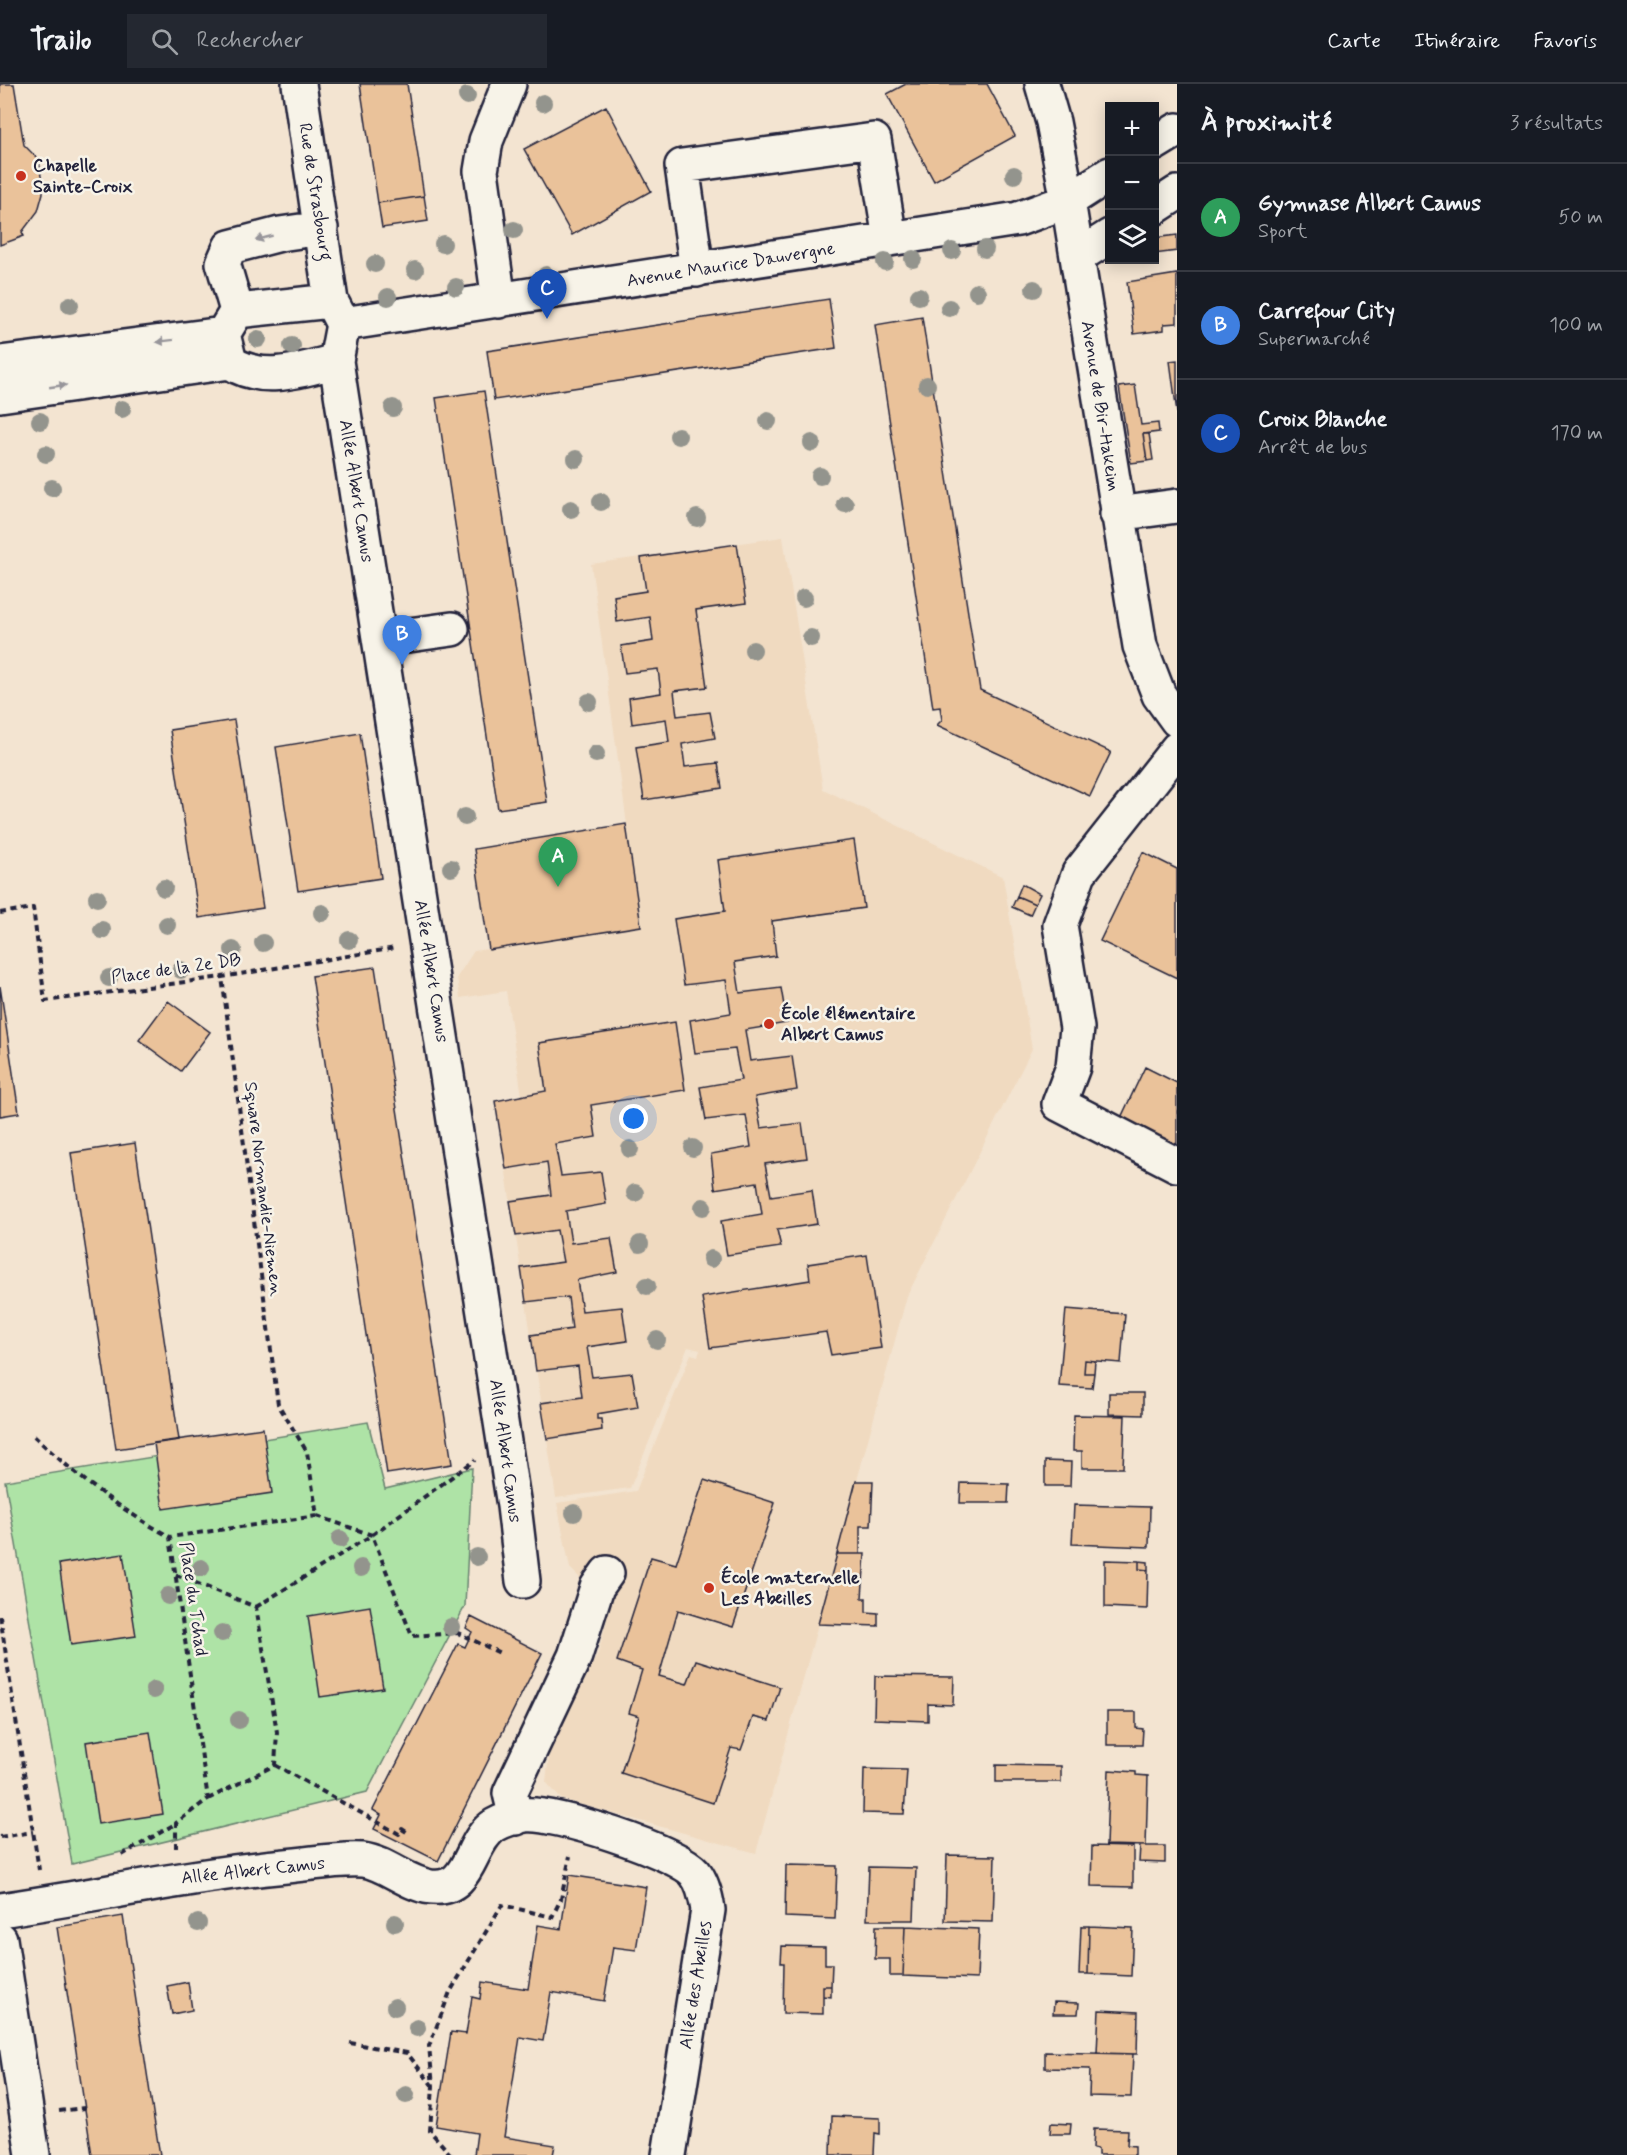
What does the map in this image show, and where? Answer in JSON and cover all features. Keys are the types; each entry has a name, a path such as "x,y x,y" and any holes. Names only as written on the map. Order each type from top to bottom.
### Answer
{"street":[{"name":"Rue de Strasbourg","path":"299,84 321,228 337,312 336,361"},
{"name":"Avenue de Bir-Hakeim","path":"1042,84 1053,122 1068,201 1140,646 1159,695 1177,720"},
{"path":"499,301 481,171 486,141 504,96"},
{"path":"1159,141 1177,130"},
{"path":"697,270 682,166 874,140 890,239"},
{"name":"Avenue Maurice Dauvergne","path":"230,336 337,312 499,301 1018,219 1068,201 1105,177"},
{"path":"1159,205 1177,193"},
{"path":"321,228 280,234 230,247 223,263 230,336 244,372 289,374 336,361"},
{"path":"1077,257 1105,239"},
{"path":"0,363 230,336"},
{"path":"0,395 230,336"},
{"name":"Allée Albert Camus","path":"336,361 429,954 523,1581"},
{"path":"1117,514 1177,506"},
{"path":"380,639 452,629"},
{"path":"1177,749 1079,873 1060,925 1077,1028 1073,1067 1059,1104 1177,1165"},
{"path":"512,1819 510,1793 575,1656 597,1587 607,1573"},
{"name":"Allée des Abeilles","path":"512,1819 526,1815 548,1817 643,1843 679,1860 695,1873 704,1890 708,1910 669,2155"},
{"name":"Allée Albert Camus","path":"0,1910 177,1879 243,1870 364,1860 430,1887 448,1885 461,1876 483,1838 494,1826 512,1819"},
{"path":"0,1939 33,2155"}],"path":[{"name":"Place de la 2e DB","path":"0,913 33,908 45,1001 222,977 409,945 412,957 429,954"},
{"name":"Square Normandie-Niemen","path":"222,977 278,1404 307,1452 317,1516"},
{"path":"34,1436 89,1486 170,1538"},
{"path":"256,1607 372,1535 483,1455"},
{"path":"317,1516 372,1535 412,1636 458,1633 502,1654"},
{"name":"Place du Tchad","path":"208,1798 170,1538 317,1516"},
{"path":"176,1575 256,1607"},
{"path":"256,1607 277,1731 275,1765"},
{"path":"177,1879 176,1823 208,1798 275,1765"},
{"path":"275,1765 399,1834 402,1829 408,1833"},
{"path":"0,1837 33,1832"},
{"path":"452,2155 430,2131 433,2086 429,2046 450,1992 502,1905 552,1917 561,1899 571,1852"},
{"path":"350,2043 407,2053 433,2086"},
{"path":"58,2112 85,2108"}],"shaded area":[{"name":"École élémentaire Albert Camus","path":"783,537 823,789 1003,877 1032,1049 907,1296 756,1853 561,1799 546,1782 549,1754 598,1653 610,1608 570,1568 557,1503 636,1491 691,1354 698,1356 700,1350 688,1347 630,1488 556,1498 495,1101 522,1096 506,991 460,998 457,977 474,951 641,926 591,564"}],"green space":[{"path":"368,1422 385,1489 472,1468 465,1606 367,1792 72,1864 5,1481"}],"building":[{"name":"Chapelle Sainte-Croix","path":"0,84 14,84 24,145 39,160 43,193 38,211 22,232 24,236 0,245"},
{"path":"360,84 407,84 424,196 378,203"},
{"path":"906,84 987,84 1015,136 934,181 887,94"},
{"path":"606,106 651,191 572,235 524,149"},
{"path":"424,196 428,221 382,228 378,203"},
{"path":"1177,235 1177,251 1159,253 1159,237"},
{"path":"1177,274 1177,323 1164,324 1164,330 1134,334 1127,282"},
{"path":"829,299 836,348 494,400 487,351"},
{"path":"922,317 980,690 1111,752 1090,796 937,725 942,720 940,707 933,708 875,325"},
{"path":"1177,360 1177,413 1170,361"},
{"path":"1135,385 1141,425 1158,423 1159,432 1143,434 1147,461 1131,463 1119,387"},
{"path":"484,391 547,802 498,809 436,398"},
{"path":"1143,434 1149,434 1153,460 1147,461"},
{"path":"737,544 746,603 696,610 707,687 674,691 677,716 710,712 715,738 682,744 685,767 718,763 722,788 644,800 636,747 669,742 666,719 632,724 629,698 661,693 658,669 625,673 621,646 653,641 650,617 617,622 614,596 646,591 641,558"},
{"path":"234,720 263,908 199,918 170,730"},
{"path":"360,733 381,878 298,891 276,747"},
{"path":"626,824 641,926 489,950 474,849"},
{"path":"854,840 864,908 772,921 776,956 735,962 740,993 781,988 787,1023 745,1030 750,1061 792,1056 797,1090 755,1097 761,1128 802,1123 807,1158 765,1164 771,1196 812,1190 817,1224 777,1230 781,1247 727,1255 721,1221 762,1214 757,1182 715,1189 711,1154 751,1147 746,1115 706,1120 700,1087 741,1080 735,1049 695,1053 690,1020 731,1013 726,980 684,985 674,919 725,911 718,860"},
{"path":"1143,852 1177,869 1177,978 1100,941"},
{"path":"1022,884 1040,894 1035,904 1017,896"},
{"path":"1017,896 1035,904 1030,915 1012,907"},
{"path":"375,967 452,1464 387,1474 312,976"},
{"path":"0,986 19,1113 0,1116"},
{"path":"168,1001 210,1032 181,1071 139,1040"},
{"path":"675,1022 685,1090 591,1105 596,1137 555,1144 561,1176 601,1172 606,1204 566,1211 571,1243 611,1238 617,1272 577,1280 582,1311 622,1307 627,1341 587,1347 592,1377 632,1373 638,1407 597,1414 597,1419 601,1419 602,1430 547,1439 541,1403 582,1397 578,1366 536,1371 531,1335 572,1329 568,1297 526,1302 521,1268 563,1262 557,1230 516,1236 510,1201 551,1195 547,1162 506,1169 495,1101 546,1091 539,1043"},
{"path":"1145,1067 1177,1083 1177,1151 1119,1122"},
{"path":"135,1143 179,1440 116,1449 71,1153"},
{"path":"867,1255 881,1348 831,1355 826,1332 710,1348 702,1297 810,1280 808,1264"},
{"path":"1066,1309 1125,1314 1121,1363 1085,1360 1084,1373 1094,1373 1092,1388 1059,1386"},
{"path":"1085,1360 1095,1361 1094,1373 1084,1373"},
{"path":"1109,1393 1143,1393 1143,1415 1109,1414"},
{"path":"1074,1415 1125,1416 1123,1468 1082,1468 1082,1451 1073,1451"},
{"path":"263,1428 272,1493 163,1509 154,1443"},
{"path":"1045,1461 1071,1462 1070,1486 1045,1486"},
{"path":"704,1480 775,1503 733,1627 678,1610 659,1676 687,1684 696,1660 780,1687 769,1721 753,1717 741,1750 731,1748 713,1803 621,1773 639,1716 629,1713 642,1670 617,1661 651,1557 676,1564"},
{"path":"856,1481 873,1481 871,1526 860,1526 860,1554 837,1554"},
{"path":"961,1483 1009,1484 1008,1503 960,1503"},
{"path":"1074,1505 1150,1507 1149,1547 1072,1544"},
{"path":"123,1554 136,1636 71,1645 59,1564"},
{"path":"837,1554 865,1554 862,1598 866,1598 866,1612 878,1613 878,1626 818,1624"},
{"path":"1105,1560 1139,1561 1139,1569 1148,1570 1147,1609 1105,1607"},
{"path":"1139,1561 1148,1562 1148,1570 1139,1569"},
{"path":"370,1606 383,1688 320,1697 308,1616"},
{"path":"471,1617 542,1653 438,1861 374,1829 381,1815 373,1810 458,1644 465,1647 472,1632 466,1628"},
{"path":"875,1676 954,1677 953,1705 928,1704 928,1721 874,1719"},
{"path":"1107,1712 1136,1712 1136,1728 1143,1729 1142,1745 1107,1745"},
{"path":"150,1732 163,1814 98,1824 86,1742"},
{"path":"996,1765 1061,1766 1061,1782 996,1782"},
{"path":"864,1769 907,1770 904,1814 863,1813"},
{"path":"1109,1770 1136,1772 1136,1775 1148,1776 1146,1846 1106,1845"},
{"path":"1092,1846 1133,1847 1133,1887 1091,1886"},
{"path":"1140,1846 1165,1846 1165,1863 1139,1862"},
{"path":"947,1855 995,1856 993,1922 945,1921"},
{"path":"786,1865 837,1866 835,1919 785,1917"},
{"path":"869,1867 916,1868 914,1920 867,1920"},
{"path":"569,1875 646,1887 636,1950 613,1947 604,2001 551,1992 543,2041 520,2037 504,2137 555,2145 553,2155 474,2155 477,2133 436,2126 451,2032 466,2034 472,1997 480,1999 482,1982 528,1989 538,1925 561,1929"},
{"path":"123,1916 160,2155 92,2155 57,1927"},
{"path":"876,1926 905,1926 903,1976 890,1976 890,1959 875,1959"},
{"path":"905,1926 979,1929 977,1979 903,1976"},
{"path":"1081,1926 1089,1926 1088,1974 1079,1974"},
{"path":"1089,1926 1133,1928 1131,1976 1088,1974"},
{"path":"782,1946 825,1947 825,1964 832,1964 831,1986 823,1986 823,2014 783,2013"},
{"path":"188,1982 192,2010 172,2014 167,1986"},
{"path":"823,1986 831,1986 831,1997 823,1996"},
{"path":"1054,2002 1079,2003 1078,2014 1053,2014"},
{"path":"1099,2010 1138,2012 1137,2054 1097,2053"},
{"path":"1045,2052 1133,2054 1131,2097 1089,2096 1090,2069 1045,2068"},
{"path":"832,2116 880,2118 880,2134 875,2133 874,2155 831,2155"},
{"path":"1051,2123 1071,2124 1070,2134 1050,2134"},
{"path":"1094,2129 1128,2130 1127,2145 1135,2146 1135,2155 1098,2155 1098,2149 1093,2148"}],"place":[{"name":"Chapelle Sainte-Croix","path":"21,176"},
{"name":"Croix Blanche","path":"547,319"},
{"name":"Carrefour City","path":"402,665"},
{"name":"Gymnase Albert Camus","path":"558,887"},
{"name":"École élémentaire Albert Camus","path":"769,1024"},
{"name":"École maternelle Les Abeilles","path":"709,1588"}]}
